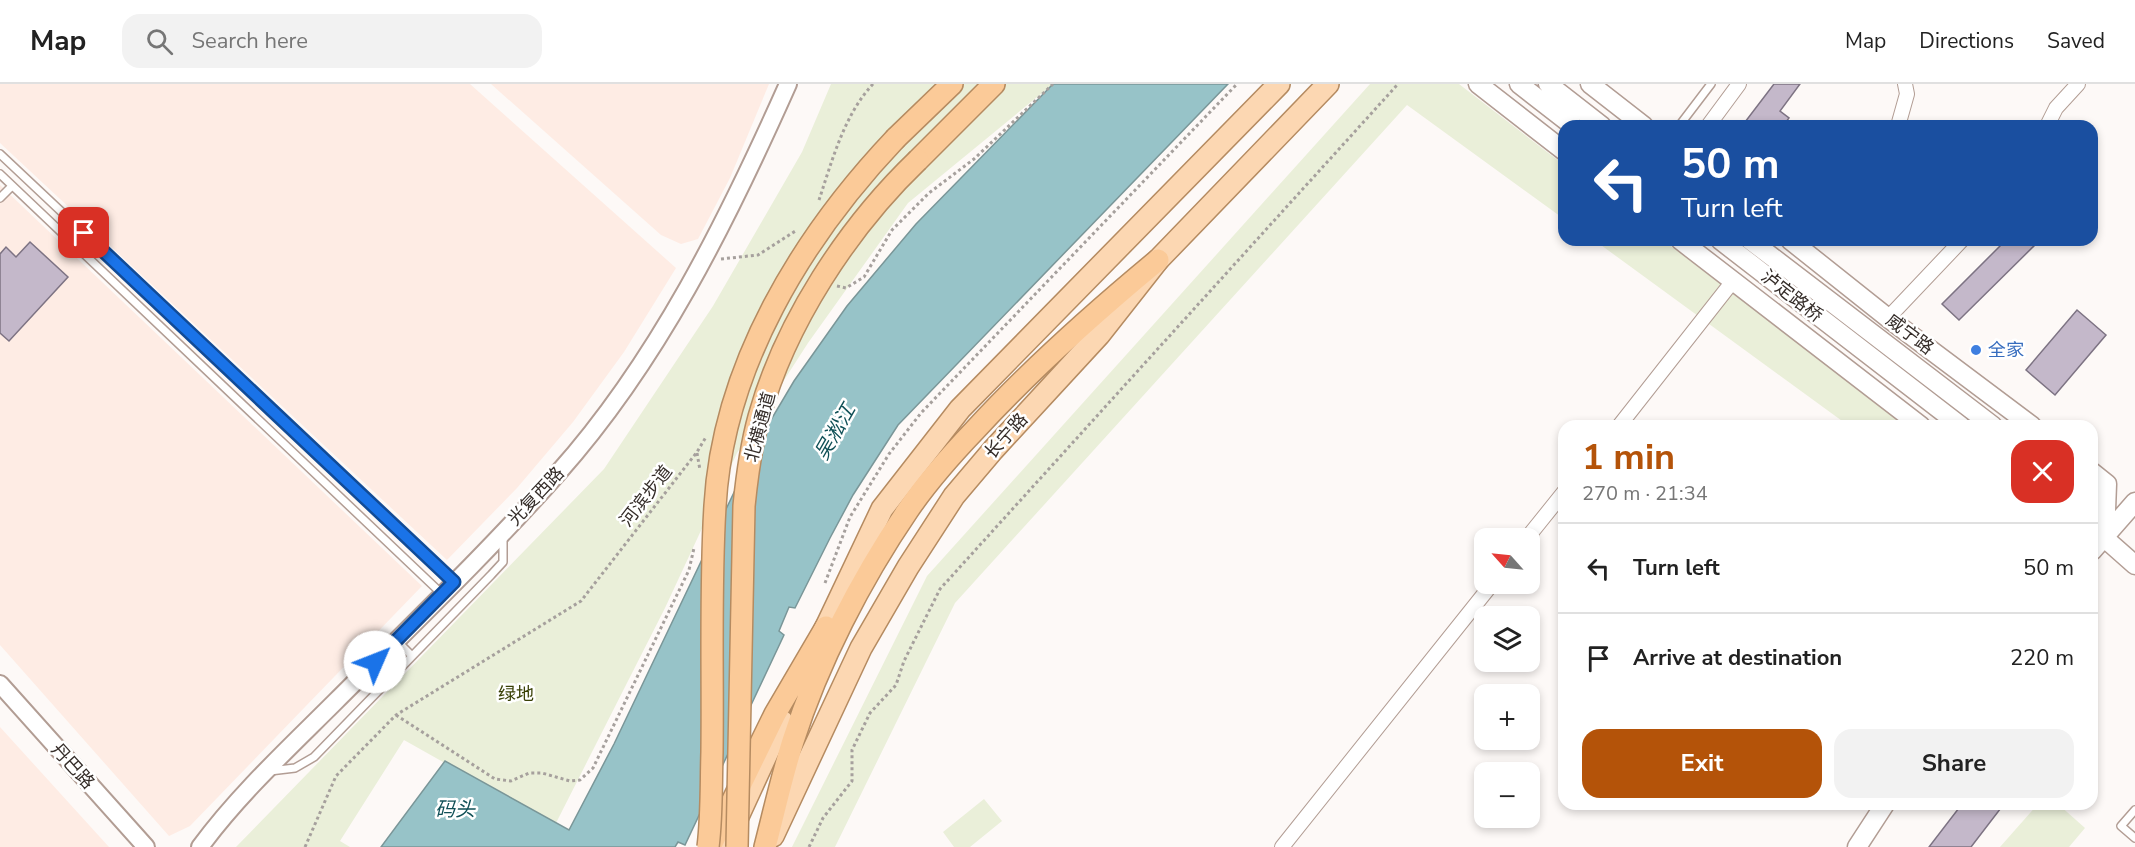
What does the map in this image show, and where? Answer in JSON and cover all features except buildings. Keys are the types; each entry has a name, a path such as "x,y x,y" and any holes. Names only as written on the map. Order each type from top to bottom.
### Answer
{"highway":[{"name":"北横通道","path":"715,843 711,792 715,505 721,456 732,408 762,331 779,296 837,206 896,138 952,84"},
{"name":"北横通道","path":"737,847 744,506 749,461 760,416 788,343 823,279 860,222 888,189 994,84"},
{"path":"767,847 794,740 831,648 877,558 909,508 947,460 1000,403 1067,339 1158,260"},
{"path":"715,843 775,714 826,627"}],"main road":[{"path":"826,627 882,509 960,409 1279,84"},
{"name":"长宁路","path":"767,847 861,648 908,567 954,496 993,450 1099,335 1158,260 1329,84"},
{"path":"1478,84 1558,146"},
{"path":"1519,84 1565,120"},
{"path":"1548,84 1594,120"},
{"path":"1590,84 1636,120"},
{"path":"1688,246 1913,420"},
{"name":"泸定路桥","path":"1728,246 1953,420"},
{"name":"泸定路桥","path":"1758,246 1875,337"},
{"name":"威宁路","path":"1798,246 1888,318 2024,420"},
{"name":"威宁路","path":"1875,337 1985,420"},
{"path":"2098,477 2107,484 2098,527"},
{"path":"2098,531 2135,502"},
{"path":"2098,533 2135,565"},
{"path":"1857,847 1881,810"}],"street":[{"name":"光复西路","path":"200,847 266,771 503,532 559,472 606,414 650,349 702,262 788,84"},
{"path":"1712,120 1739,84"},
{"path":"1900,120 1907,94 1905,84"},
{"path":"2050,120 2056,108 2078,84"},
{"path":"1888,318 1956,246"},
{"path":"1624,420 1733,281"},
{"path":"1535,528 1558,499"},
{"path":"1282,847 1484,594"},
{"name":"丹巴路","path":"0,684 146,847"}],"lane":[{"path":"1684,120 1712,84"},
{"path":"0,154 449,588"},
{"path":"0,174 449,588"},
{"path":"0,198 12,186"},
{"path":"266,771 295,768 314,757 503,562 503,532"},
{"path":"397,641 412,656"},
{"path":"2135,810 2121,826 2135,838"}],"path":[{"path":"825,196 817,205 831,163 852,114 863,95 873,84"},
{"path":"836,286 846,288 864,277 892,230 929,193 974,159 1053,84"},
{"path":"809,847 823,818 852,781 852,750 870,712 896,685 904,661 940,589 1398,84"},
{"path":"702,262 758,255 796,231 803,222"},
{"name":"河滨步道","path":"305,847 336,776 396,715 582,601 697,452 710,431"},
{"path":"697,452 701,476"},
{"path":"396,715 495,779 511,781 529,773 542,773 562,780 580,780 592,768 689,570 694,540"}],"shaded area":[{"path":"0,84 470,84 676,268 624,352 573,422 517,488 447,560 0,143"},
{"path":"491,84 769,84 730,178 698,239 681,244 661,235"},
{"path":"0,185 422,586 190,826 169,836 0,645"},
{"path":"0,727 109,847 0,847"}],"green space":[{"name":"绿地","path":"831,84 1053,84 908,203 808,343 737,453 665,608 555,825 404,740 340,841 350,847 236,847 604,469 713,306 802,152"},
{"path":"1370,84 1459,84 1558,160 1558,215 1407,105 955,603 835,847 792,847 927,576"},
{"path":"1602,246 1671,246 1898,420 1841,420"},
{"path":"984,799 1002,821 970,847 954,847 943,832"},
{"path":"2033,810 2065,810 2085,828 2069,847 2000,847"}],"water":[{"path":"1053,84 1228,84 898,425 853,495 795,608 789,607 779,631 784,635 685,845 678,842 675,847 381,847 445,761 569,830 614,744 759,440 794,381 847,306 916,224"}],"place":[{"name":"全家","path":"1976,350"}],"route":[{"path":"84,233 454,582 375,662"}],"water label":[{"name":"吴淞江","path":"835,432"},
{"name":"码头","path":"455,809"}]}
